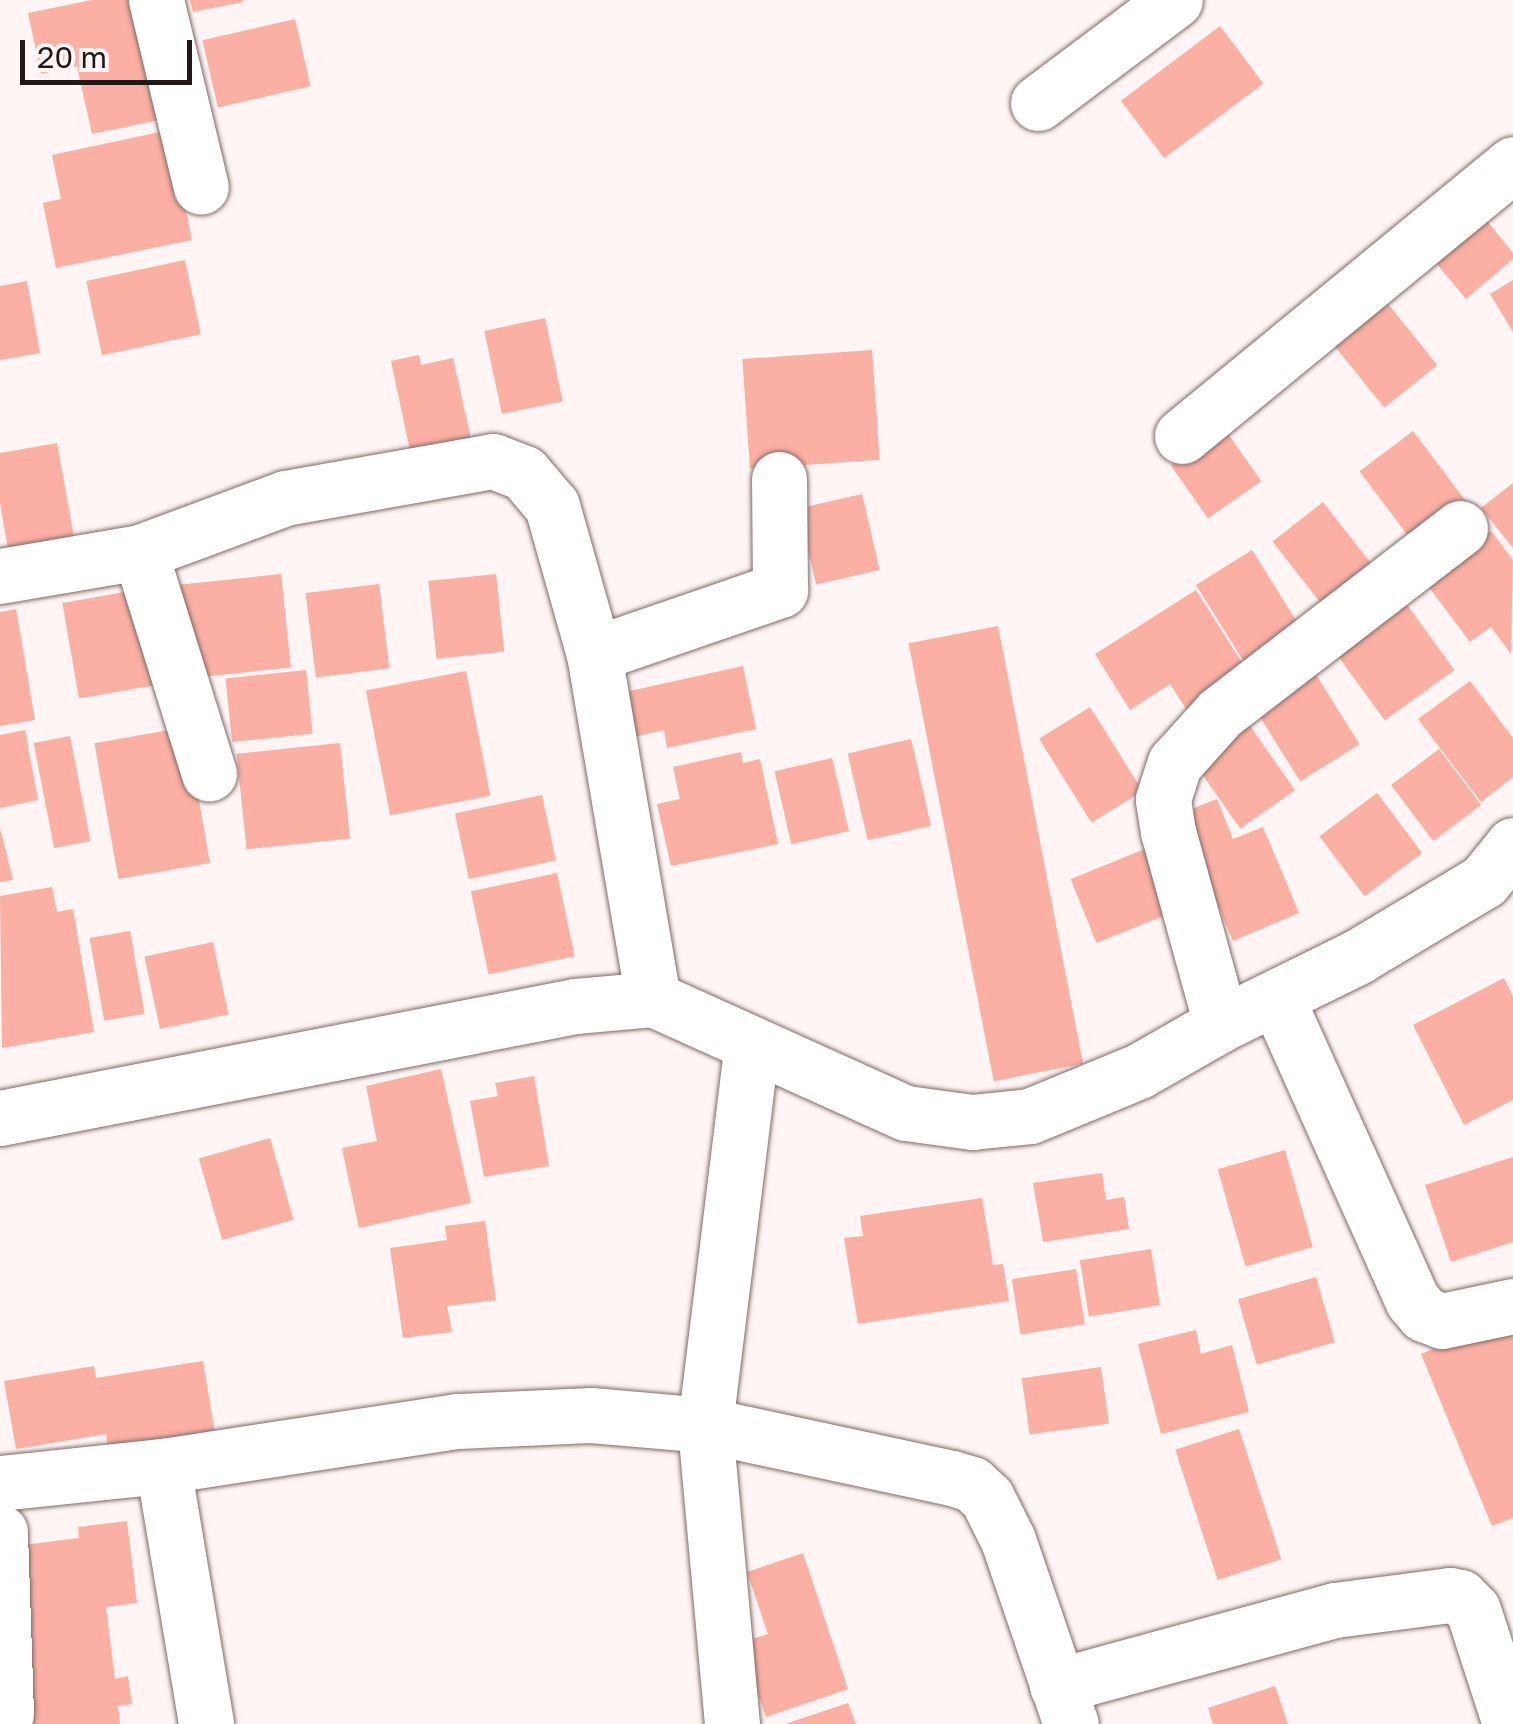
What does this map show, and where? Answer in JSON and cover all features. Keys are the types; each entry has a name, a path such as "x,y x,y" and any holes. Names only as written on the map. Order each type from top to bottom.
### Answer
{"street":[{"path":"156,0 202,186"},
{"path":"1038,103 1175,0"},
{"path":"1182,436 1513,164"},
{"path":"0,576 140,552 285,498 493,462 524,474 552,506 594,654 653,999"},
{"path":"594,654 780,590 779,478"},
{"path":"1221,1024 1168,832 1163,799 1175,763 1220,714 1460,528"},
{"path":"140,552 210,773"},
{"path":"0,1118 575,1006 653,999 906,1113 972,1122 1030,1116 1139,1072 1221,1024 1277,999 1484,881 1513,845"},
{"path":"1277,999 1413,1301 1424,1314 1442,1321 1513,1306"},
{"path":"732,1724 705,1425 752,1044"},
{"path":"0,1483 163,1466 458,1421 592,1415 705,1425 972,1484 988,1498 1008,1540 1064,1705 1335,1610 1450,1595 1460,1597 1474,1610 1510,1724"},
{"path":"163,1466 206,1724"},
{"path":"0,1532 6,1714"}],"building":[{"path":"92,0 133,0 159,120 92,134 77,66 41,74 28,13"},
{"path":"190,0 243,0 243,2 193,12"},
{"path":"295,19 311,86 218,108 202,40"},
{"path":"1220,26 1263,84 1164,158 1121,101"},
{"path":"169,130 192,240 56,268 43,203 61,199 52,155"},
{"path":"1472,202 1513,253 1513,259 1466,299 1421,245"},
{"path":"185,260 201,334 102,355 86,281"},
{"path":"1513,280 1513,332 1490,294"},
{"path":"27,281 40,353 0,360 0,286"},
{"path":"1375,288 1437,365 1384,408 1322,331"},
{"path":"545,318 563,401 502,414 484,331"},
{"path":"872,350 880,460 750,469 742,359"},
{"path":"419,355 421,365 453,358 473,448 412,460 391,361"},
{"path":"1224,428 1261,481 1208,519 1171,465"},
{"path":"1413,431 1471,508 1417,548 1359,471"},
{"path":"57,443 74,537 8,549 0,503 0,453"},
{"path":"1513,483 1513,548 1481,508"},
{"path":"862,494 880,570 816,585 799,509"},
{"path":"1323,502 1381,577 1331,616 1273,541"},
{"path":"1491,531 1513,560 1511,654 1491,627 1470,642 1425,582"},
{"path":"1252,550 1309,641 1253,676 1196,585"},
{"path":"281,574 291,667 186,678 177,585"},
{"path":"496,574 504,652 437,659 428,581"},
{"path":"379,584 389,668 316,677 306,593"},
{"path":"142,589 159,685 79,699 62,603"},
{"path":"1196,590 1253,680 1192,718 1170,684 1130,710 1095,654"},
{"path":"1405,602 1454,670 1385,721 1335,653"},
{"path":"16,609 35,720 0,726 0,612"},
{"path":"998,626 1083,1064 994,1081 909,643"},
{"path":"743,666 756,729 667,748 664,730 617,741 607,696"},
{"path":"306,670 313,734 232,742 225,678"},
{"path":"466,671 490,796 390,815 366,690"},
{"path":"1315,673 1360,744 1300,781 1256,710"},
{"path":"1470,681 1513,738 1513,777 1481,802 1418,719"},
{"path":"1090,707 1142,791 1092,823 1039,739"},
{"path":"1248,723 1295,790 1240,829 1193,761"},
{"path":"186,727 210,863 118,879 94,743"},
{"path":"25,730 38,800 0,808 0,735"},
{"path":"70,736 90,841 54,848 34,743"},
{"path":"911,739 931,826 868,840 848,754"},
{"path":"340,743 350,838 247,849 237,754"},
{"path":"1439,749 1481,805 1433,841 1391,785"},
{"path":"741,752 743,763 760,759 778,844 671,866 657,804 680,799 673,767"},
{"path":"832,758 849,831 791,844 775,771"},
{"path":"1377,793 1422,853 1365,896 1319,836"},
{"path":"542,795 556,861 469,879 455,814"},
{"path":"1217,799 1233,839 1263,827 1299,913 1233,941 1179,814"},
{"path":"0,828 13,880 0,882"},
{"path":"1155,845 1181,909 1096,943 1071,879"},
{"path":"557,873 575,956 489,974 471,891"},
{"path":"52,887 57,912 73,909 94,1032 2,1048 0,896"},
{"path":"130,931 145,1014 104,1021 90,938"},
{"path":"213,942 228,1014 160,1029 145,957"},
{"path":"1504,978 1513,996 1513,1100 1464,1125 1413,1025"},
{"path":"441,1069 471,1203 359,1228 342,1148 377,1141 366,1086"},
{"path":"534,1076 549,1166 484,1177 470,1101 498,1096 495,1083"},
{"path":"270,1138 293,1220 222,1240 199,1158"},
{"path":"1285,1150 1313,1247 1246,1266 1218,1169"},
{"path":"1513,1157 1513,1242 1451,1262 1425,1185"},
{"path":"1102,1173 1106,1200 1124,1197 1129,1229 1043,1242 1033,1183"},
{"path":"982,1198 993,1265 1003,1264 1009,1301 858,1324 844,1238 863,1236 860,1216"},
{"path":"485,1221 496,1300 447,1306 452,1332 403,1338 390,1248 447,1240 445,1226"},
{"path":"1151,1249 1160,1305 1089,1317 1080,1260"},
{"path":"1076,1269 1085,1324 1021,1334 1012,1279"},
{"path":"1316,1277 1335,1342 1257,1365 1238,1299"},
{"path":"1500,1321 1513,1326 1513,1518 1492,1526 1421,1354"},
{"path":"1196,1330 1201,1354 1232,1345 1249,1412 1161,1434 1138,1344"},
{"path":"203,1361 216,1439 109,1456 106,1434 16,1449 4,1381 94,1366 96,1378"},
{"path":"1101,1367 1109,1423 1030,1435 1022,1378"},
{"path":"1239,1429 1281,1559 1218,1580 1175,1450"},
{"path":"127,1521 137,1603 106,1607 115,1679 128,1676 132,1704 118,1706 120,1724 28,1724 7,1547 79,1538 78,1527"},
{"path":"803,1553 848,1689 766,1717 740,1643 768,1634 747,1572"},
{"path":"1275,1686 1288,1724 1213,1724 1208,1708"},
{"path":"848,1703 856,1724 788,1724 788,1723"}]}
